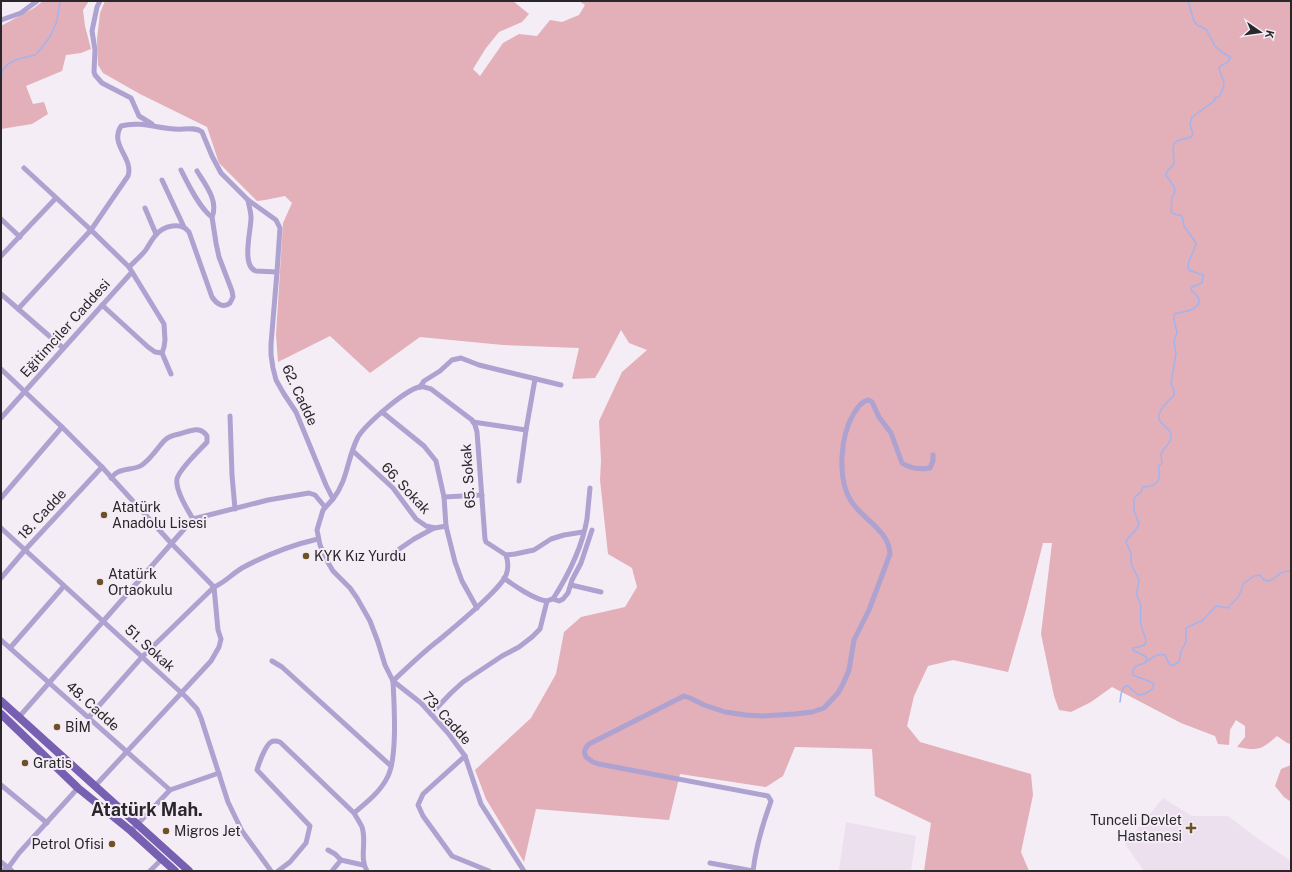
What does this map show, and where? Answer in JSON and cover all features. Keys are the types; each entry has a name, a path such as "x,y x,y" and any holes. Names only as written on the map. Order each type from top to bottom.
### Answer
{"main road":[{"path":"1,701 189,871"},
{"path":"1,714 78,788 131,831 175,871"}],"street":[{"path":"1,20 21,13 37,1"},
{"path":"100,1 97,7 92,31 95,50 95,75 102,83 131,98 139,116 155,126"},
{"name":"62. Cadde","path":"91,230 128,176 129,171 126,159 118,143 117,136 120,128 124,125 155,126 176,129 195,129 202,132 221,173 248,200 276,220 280,228 271,344 273,368 276,380 296,412 326,486 333,499"},
{"path":"24,168 129,266 164,324 165,340 162,353 171,374"},
{"path":"181,170 195,197 212,217"},
{"path":"162,180 184,227 189,232 212,297 218,304 225,306 230,303 233,297 219,256 212,217 214,211 214,201 197,171"},
{"path":"1,256 56,198"},
{"path":"248,200 251,220 248,264 256,271 277,272"},
{"path":"145,208 156,234"},
{"path":"1,219 20,237"},
{"path":"129,266 145,251 156,234 165,228 173,226 184,227"},
{"path":"18,309 91,230"},
{"name":"Eğitimciler Caddesi","path":"1,418 132,272"},
{"path":"1,294 63,348"},
{"path":"102,304 148,347 155,352 162,353"},
{"path":"420,387 424,381 440,371 452,360 461,358 479,365 562,385"},
{"path":"1,370 102,467 171,543 214,587 218,630 221,639 219,647 210,661 95,786"},
{"path":"519,481 526,430 536,379"},
{"path":"354,813 368,801 389,776 393,756 394,734 393,681 385,665 370,621 350,588 333,571 326,559 318,539 317,530 325,507 340,491 348,462 358,437 382,412 409,392 420,387 431,389 473,422 526,430"},
{"path":"710,863 753,871 756,847 771,801 768,796 599,764 586,757 584,751 585,748 589,744 684,696 725,712 746,715 762,716 795,714 812,712 824,708 838,693 849,670 854,640 869,610 890,554 890,548 887,540 882,533 856,509 847,493 843,477 842,456 849,421 858,407 862,403 869,400 872,402 879,417 890,433 902,463 912,468 930,468 933,461 932,455"},
{"path":"382,412 424,446 434,458 444,497 446,526 455,562 462,581 477,608"},
{"path":"230,416 235,509"},
{"name":"65. Sokak","path":"473,422 476,425 477,432 484,539 486,542 506,555"},
{"path":"1,498 62,427"},
{"path":"111,478 119,471 133,469 144,464 170,436 194,429 202,431 207,436 207,442 181,471 177,478 181,498 193,519"},
{"name":"66. Sokak","path":"353,451 393,488 416,519 426,526 435,528 446,526"},
{"name":"18. Cadde","path":"1,578 102,467"},
{"path":"431,714 463,682 502,656 519,647 540,629 550,600 572,567 587,520 590,488"},
{"path":"19,717 193,519 268,500 309,493 315,495 325,507"},
{"path":"444,497 482,495"},
{"name":"51. Sokak","path":"1,528 197,709 220,773 228,802 242,831 271,871"},
{"path":"389,556 414,539 435,528"},
{"path":"504,578 517,588 550,600 563,599 568,593 587,549 592,530"},
{"path":"393,681 438,640 477,608 504,578 509,565 506,555 534,550 551,539 583,532"},
{"path":"89,717 142,657 214,587 222,584 228,577 242,568 296,544 318,539"},
{"path":"571,585 601,592"},
{"path":"10,648 64,586"},
{"name":"48. Cadde","path":"1,640 170,790"},
{"path":"272,661 282,667 391,766"},
{"name":"73. Cadde","path":"393,681 431,714 465,756"},
{"path":"278,871 290,862 306,843 310,826 257,770 270,742 275,740 280,742 354,813 362,828 364,842 363,865 367,871"},
{"path":"488,871 452,856 423,816 418,805 423,794 465,756 481,804 524,871"},
{"path":"131,831 170,790 220,773"},
{"path":"1,785 47,823"},
{"path":"1,871 10,869 19,853 78,788"},
{"path":"328,850 336,854 341,860 363,865"},
{"path":"150,871 162,859"},
{"path":"332,871 341,860"},
{"path":"1,862 10,869"}],"shaded area":[{"path":"43,1 89,1 83,10 85,26 91,49 81,53 66,55 62,71 26,86 33,104 44,102 48,114 32,124 1,129 1,26 34,8"},
{"path":"105,1 513,1 529,14 522,22 499,32 486,48 473,69 480,76 503,43 519,34 537,36 550,20 562,22 579,15 585,5 579,1 1291,1 1291,744 1277,736 1263,747 1250,749 1237,747 1245,737 1245,726 1236,720 1230,730 1229,745 1218,744 1215,736 1181,723 1112,687 1091,702 1071,712 1059,710 1054,696 1041,634 1052,543 1043,543 1008,672 953,660 928,666 914,696 907,726 920,742 1031,774 1033,795 1021,852 1029,871 924,871 931,823 875,796 872,749 795,747 783,776 766,787 680,774 669,820 536,809 524,862 486,799 475,770 531,718 556,674 564,632 581,617 625,607 637,587 632,568 608,554 600,480 601,461 599,421 622,372 647,350 629,343 621,330 595,378 572,379 579,348 503,345 420,337 370,373 330,336 278,362 276,335 283,223 292,203 285,196 257,201 219,163 207,127 140,94 103,73 98,65 97,39 100,13"},
{"path":"1291,765 1291,802 1284,797 1275,786 1281,769"},
{"name":"Tunceli Devlet Hastanesi","path":"1163,798 1192,816 1228,816 1291,861 1291,871 1144,871 1125,844"},
{"path":"846,822 916,836 911,871 839,870"}],"waterway":[{"path":"1,83 2,71 8,64 18,59 35,55 51,35 57,21 60,1"},
{"path":"1120,702 1124,687 1128,686 1138,695 1145,694 1152,689 1154,684 1133,675 1133,670 1136,666 1145,663 1147,659 1145,656 1133,650 1133,648 1144,645 1146,641 1141,623 1141,605 1137,595 1139,580 1131,563 1131,553 1126,542 1139,524 1134,510 1134,498 1141,492 1143,487 1153,485 1157,482 1159,476 1159,466 1162,463 1161,454 1171,438 1171,434 1161,423 1159,416 1163,407 1174,395 1171,383 1176,353 1174,342 1177,332 1174,314 1191,310 1198,305 1198,297 1191,290 1192,287 1202,283 1203,277 1203,275 1189,270 1188,266 1196,243 1184,226 1182,216 1171,212 1172,198 1175,191 1166,175 1174,164 1174,144 1177,141 1191,137 1193,134 1190,125 1192,117 1213,102 1222,92 1224,82 1219,68 1230,59 1230,57 1215,46 1206,29 1197,25 1194,21 1188,1"},
{"path":"1146,662 1155,656 1160,655 1165,655 1170,665 1174,665 1179,662 1181,651 1186,642 1186,629 1188,627 1203,620 1217,606 1228,608 1236,600 1243,584 1254,576 1260,575 1263,579 1268,581 1282,572 1291,571"}],"place":[{"name":"Atatürk Anadolu Lisesi","path":"104,515"},
{"name":"KYK Kız Yurdu","path":"306,556"},
{"name":"Atatürk Ortaokulu","path":"100,582"},
{"name":"BİM","path":"57,727"},
{"name":"Gratis","path":"25,763"},
{"name":"Tunceli Devlet Hastanesi","path":"1191,828"},
{"name":"Migros Jet","path":"166,831"},
{"name":"Petrol Ofisi","path":"112,844"}],"district":[{"name":"Atatürk Mah.","path":"147,810"}]}
